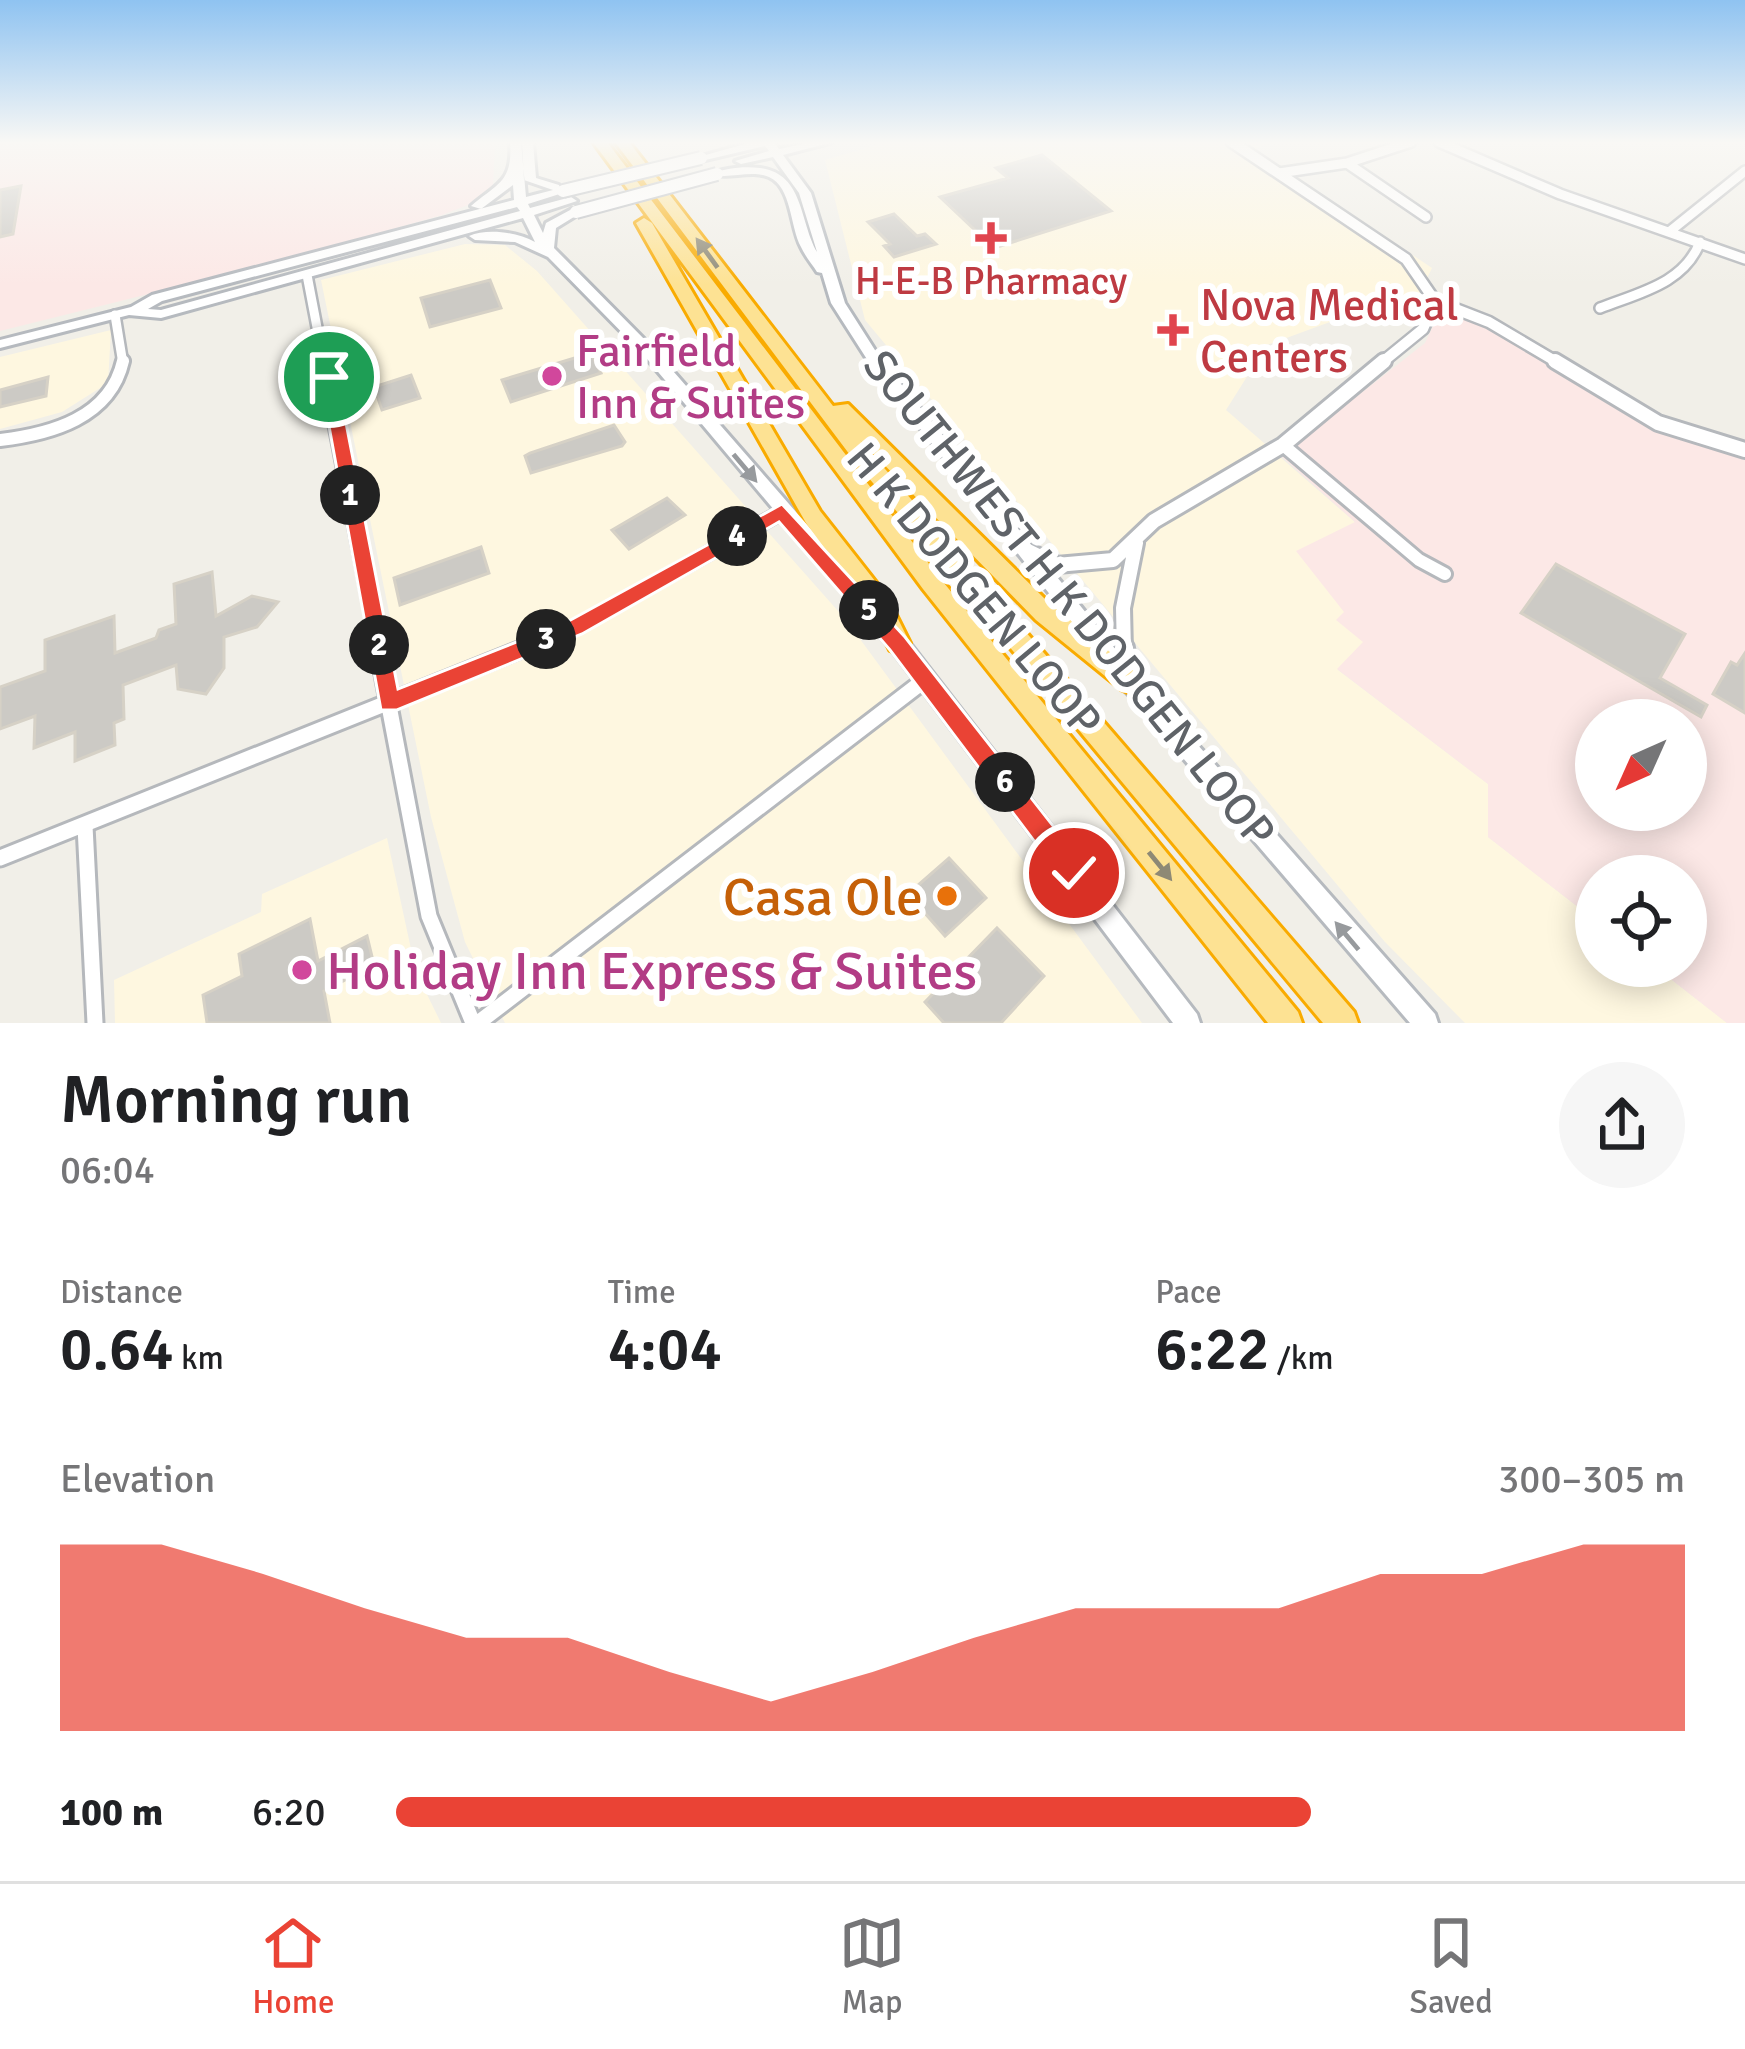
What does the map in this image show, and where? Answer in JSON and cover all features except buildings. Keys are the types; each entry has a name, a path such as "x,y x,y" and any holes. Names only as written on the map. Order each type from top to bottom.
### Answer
{"highway":[{"path":"625,190 813,518 878,602 898,644"},
{"name":"H K DODGEN LOOP","path":"632,190 879,516 1287,1023"},
{"name":"H K DODGEN LOOP","path":"660,190 860,454 1342,1023"},
{"path":"663,190 675,208"},
{"path":"740,298 854,424 1044,613 1130,682"}],"main road":[{"path":"393,234 479,205 500,190"},
{"path":"520,190 522,207 551,253 647,351 898,644 1188,1023"},
{"path":"552,190 568,197 597,190"},
{"path":"0,344 393,234 597,190"},
{"path":"788,190 806,252 827,274"},
{"name":"SOUTHWEST H K DODGEN LOOP","path":"802,190 838,303 875,361 1130,682 1426,1023"},
{"path":"551,253 550,226 568,197"},
{"path":"126,312 161,314 307,275 522,207"},
{"path":"420,241 493,234 518,238 551,253"}],"street":[{"path":"1304,190 1406,259 1435,302 1496,322 1656,422 1745,450"},
{"path":"1386,190 1426,217"},
{"path":"1550,190 1745,259"},
{"path":"1669,232 1722,190"},
{"path":"1600,308 1680,273 1693,264 1700,242"},
{"path":"307,275 429,916 476,1023 926,679"},
{"path":"1023,549 1057,565 1112,560 1136,543 1154,521 1283,445 1395,356 1423,329 1435,302"},
{"path":"0,440 70,423 90,411 118,382 126,312"},
{"path":"1283,445 1419,560 1445,574"},
{"path":"0,858 575,628 782,512"},
{"path":"1130,682 1120,644 1125,578 1136,543"},
{"path":"85,826 95,1023"}],"shaded area":[{"path":"0,190 489,190 473,203 442,215 281,261 0,331"},
{"path":"832,190 1316,190 1432,268 1414,305 1390,300 1267,345 1226,410 1356,523 1344,613 1337,620 1364,642 1338,670 1488,784 1488,837 1575,905 1575,987 1681,987 1727,1023 1465,1023 1385,942 865,320"},
{"path":"465,244 505,245 537,271 846,620 1142,1023 505,1023 465,942 431,817 321,280"},
{"path":"1455,311 1514,338 1650,425 1745,457 1745,1023 1727,1023 1681,987 1707,987 1707,855 1575,855 1575,905 1488,837 1488,784 1337,669 1363,642 1336,620 1344,612 1296,551 1355,522 1281,456 1425,343 1439,314"},
{"path":"111,330 108,383 62,412 0,429 0,357"},
{"path":"387,838 416,972 441,1023 115,1023 114,980 261,912 262,894"}],"place":[{"name":"H-E-B Pharmacy","path":"991,238"},
{"name":"Nova Medical Centers","path":"1173,330"},
{"name":"Fairfield Inn & Suites","path":"552,376"},
{"name":"Casa Ole","path":"947,896"},
{"name":"Holiday Inn Express & Suites","path":"302,970"}],"route":[{"path":"329,377 389,703 575,628 782,512 898,644 1074,873"}]}
